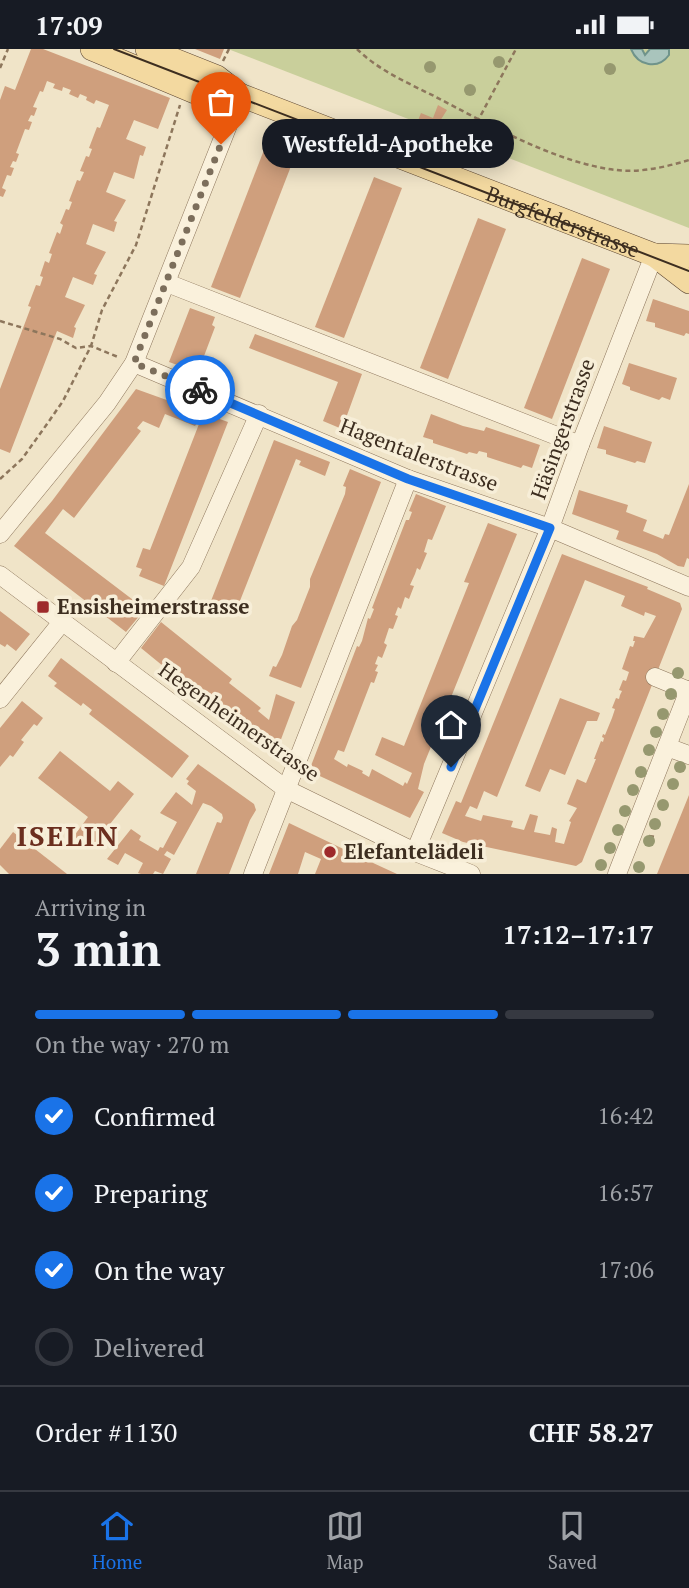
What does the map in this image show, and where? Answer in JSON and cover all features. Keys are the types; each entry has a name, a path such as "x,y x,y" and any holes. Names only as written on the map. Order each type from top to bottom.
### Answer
{"main road":[{"name":"Burgfelderstrasse","path":"92,49 186,89 209,94 240,95"},
{"name":"Burgfelderstrasse","path":"147,49 217,77 240,95 451,177 654,254 689,256"},
{"name":"Burgfelderstrasse","path":"654,254 689,282"}],"street":[{"path":"0,534 107,403 134,363 240,95"},
{"name":"Häsingerstrasse","path":"415,852 550,528 654,254"},
{"path":"167,283 580,445"},
{"name":"Hagentalerstrasse","path":"134,363 408,479 550,528 689,587"},
{"path":"116,663 191,567 259,414"},
{"path":"253,874 408,479"},
{"name":"Hegenheimerstrasse","path":"0,575 286,789 415,852 471,874"},
{"path":"0,699 62,622"},
{"path":"617,874 689,690 655,677"},
{"path":"667,747 689,755"}],"path":[{"path":"0,68 8,49"},
{"path":"222,64 229,49"},
{"path":"357,49 391,74 478,119 570,161 632,171 689,160"},
{"path":"451,177 459,153 516,49"},
{"path":"0,479 22,459 63,401 91,347 102,310 136,246 186,89"},
{"path":"0,321 60,339 76,348 91,347 134,363"},
{"path":"649,836 657,837"}],"green space":[{"path":"228,49 689,49 689,228"}],"water":[{"path":"631,49 642,49 645,55 650,49 669,49 669,55 659,63 648,64 638,59"}],"building":[{"path":"31,49 43,49 170,98 158,129 134,120 126,139 146,147 143,156 140,155 134,179 114,172 106,192 126,200 114,221 117,222 114,232 93,224 86,244 106,252 94,274 97,275 93,285 73,277 65,297 85,305 74,327 73,338 57,331 10,453 0,449 0,389 31,307 28,306 36,285 40,286 45,261 49,263 52,254 49,253 57,232 60,234 63,225 60,223 66,209 69,210 72,202 69,201 77,180 80,181 84,172 80,171 86,156 89,157 92,149 89,148 97,127 100,128 109,105 96,100 94,104 80,94 78,98 69,94 71,90 53,88 55,84 47,81 33,107 37,108 28,121 32,122 29,130 25,129 16,153 19,154 16,162 13,161 10,167 14,168 11,176 7,175 2,188 6,190 3,197 0,196 0,100 5,86 15,90"},
{"path":"195,49 224,49 220,59"},
{"path":"438,105 447,110 440,121 439,131 417,123 421,113 433,118"},
{"path":"269,137 298,148 240,298 211,287"},
{"path":"374,177 402,188 344,338 315,327"},
{"path":"478,218 506,229 448,379 420,368"},
{"path":"582,258 610,269 552,419 524,408"},
{"path":"653,299 689,311 689,334 684,336 655,327 655,323 646,321"},
{"path":"190,308 215,317 212,325 215,327 201,364 197,363 194,371 169,362"},
{"path":"255,334 362,374 342,429 323,421 338,382 249,348"},
{"path":"629,363 677,378 670,400 662,397 659,400 630,390 630,387 622,384"},
{"path":"136,389 228,422 164,586 139,576 142,569 136,567 143,548 150,550 199,424 197,423 195,426 165,414 159,428 143,421 137,428 141,431 74,518 63,509 45,533 145,609 126,632 14,546 52,501"},
{"path":"431,414 463,426 484,431 486,427 540,445 532,468 523,465 521,468 487,457 487,453 479,451 477,454 467,454 433,443 433,440 423,437"},
{"path":"604,426 652,442 645,463 635,463 606,454 606,450 597,448"},
{"path":"274,440 330,462 325,476 299,465 301,461 296,459 234,616 209,606"},
{"path":"350,469 381,482 301,688 269,676 282,655 310,587 310,579 345,494 346,487 343,486"},
{"path":"689,484 689,559 687,558 684,567 616,539 619,531 572,514 579,490 628,505 626,512 647,520 643,531 663,539 665,534 669,535"},
{"path":"416,494 446,506 432,540 428,539 424,552 427,553 410,585 414,586 409,599 405,597 401,609 398,607 393,629 389,628 382,658 378,656 375,664 378,665 375,671 378,672 374,683 371,682 344,752 338,750 334,759 347,767 348,764 363,771 362,773 369,777 372,769 403,786 405,782 407,784 412,773 375,755 382,737 404,746 469,583 464,582 488,523 517,534 424,764 418,789 424,792 410,818 309,771 357,646 359,647 362,641 368,618 370,619 374,609 372,608 406,520 409,520 412,512 409,511"},
{"path":"562,554 648,587 647,589 680,603 682,609 582,862 576,866 463,842 442,833 456,801 461,803","holes":["585,580 625,596 621,606 644,616 645,612 656,616 644,638 634,636 633,647 630,646 622,669 629,672 619,690 622,691 619,699 616,698 612,708 615,709 605,735 603,734 603,742 601,741 586,783 577,779 567,804 577,808 569,821 571,822 564,844 555,842 557,829 552,827 550,835 534,832 538,816 530,814 524,830 511,827 513,821 483,815 481,821 465,816 470,806 477,809 484,791 497,797"]},
{"path":"0,611 30,634 16,651 7,644 5,647 0,644"},
{"path":"161,622 232,679 229,683 261,708 258,711 269,720 276,694 295,702 277,750 273,750 235,723 214,705 208,704 206,698 190,686 185,686 183,681 170,671 165,671 163,666 141,648"},
{"path":"61,658 189,756 172,778 89,714 92,710 83,703 81,706 54,686 57,683 48,676"},
{"path":"560,698 600,713 597,721 587,721 565,775 550,769 540,792 525,786"},
{"path":"22,701 43,718 37,726 34,724 21,740 24,742 13,757 10,755 0,767 0,728"},
{"path":"60,751 110,791 118,781 134,794 90,849 74,836 88,817 38,778"},
{"path":"198,764 254,804 256,810 229,874 196,874 217,822 221,823 223,818 222,814 203,803 174,855 167,851 164,855 171,859 163,874 155,871 153,874 138,873 143,863 125,853 118,865 107,859 131,829 141,836 139,840 158,851 160,847 163,848 177,822 160,813 176,792 192,805 196,791 187,784 189,781 186,779"},
{"path":"689,795 689,874 657,874 670,842"},
{"path":"289,823 397,874 315,874 321,859 305,852 298,874 269,874"},
{"path":"13,832 67,874 9,874 0,865 0,849"}],"tram line":[{"path":"114,49 689,271"}],"way so far":[{"path":"200,390 134,363 221,144"}],"place":[{"name":"Westfeld-Apotheke","path":"221,144"},
{"name":"Ensisheimerstrasse","path":"43,607"},
{"name":"Elefantelädeli","path":"330,852"}],"district":[{"name":"ISELIN","path":"68,836"}],"route":[{"path":"200,390 408,479 550,528 451,767"}]}
